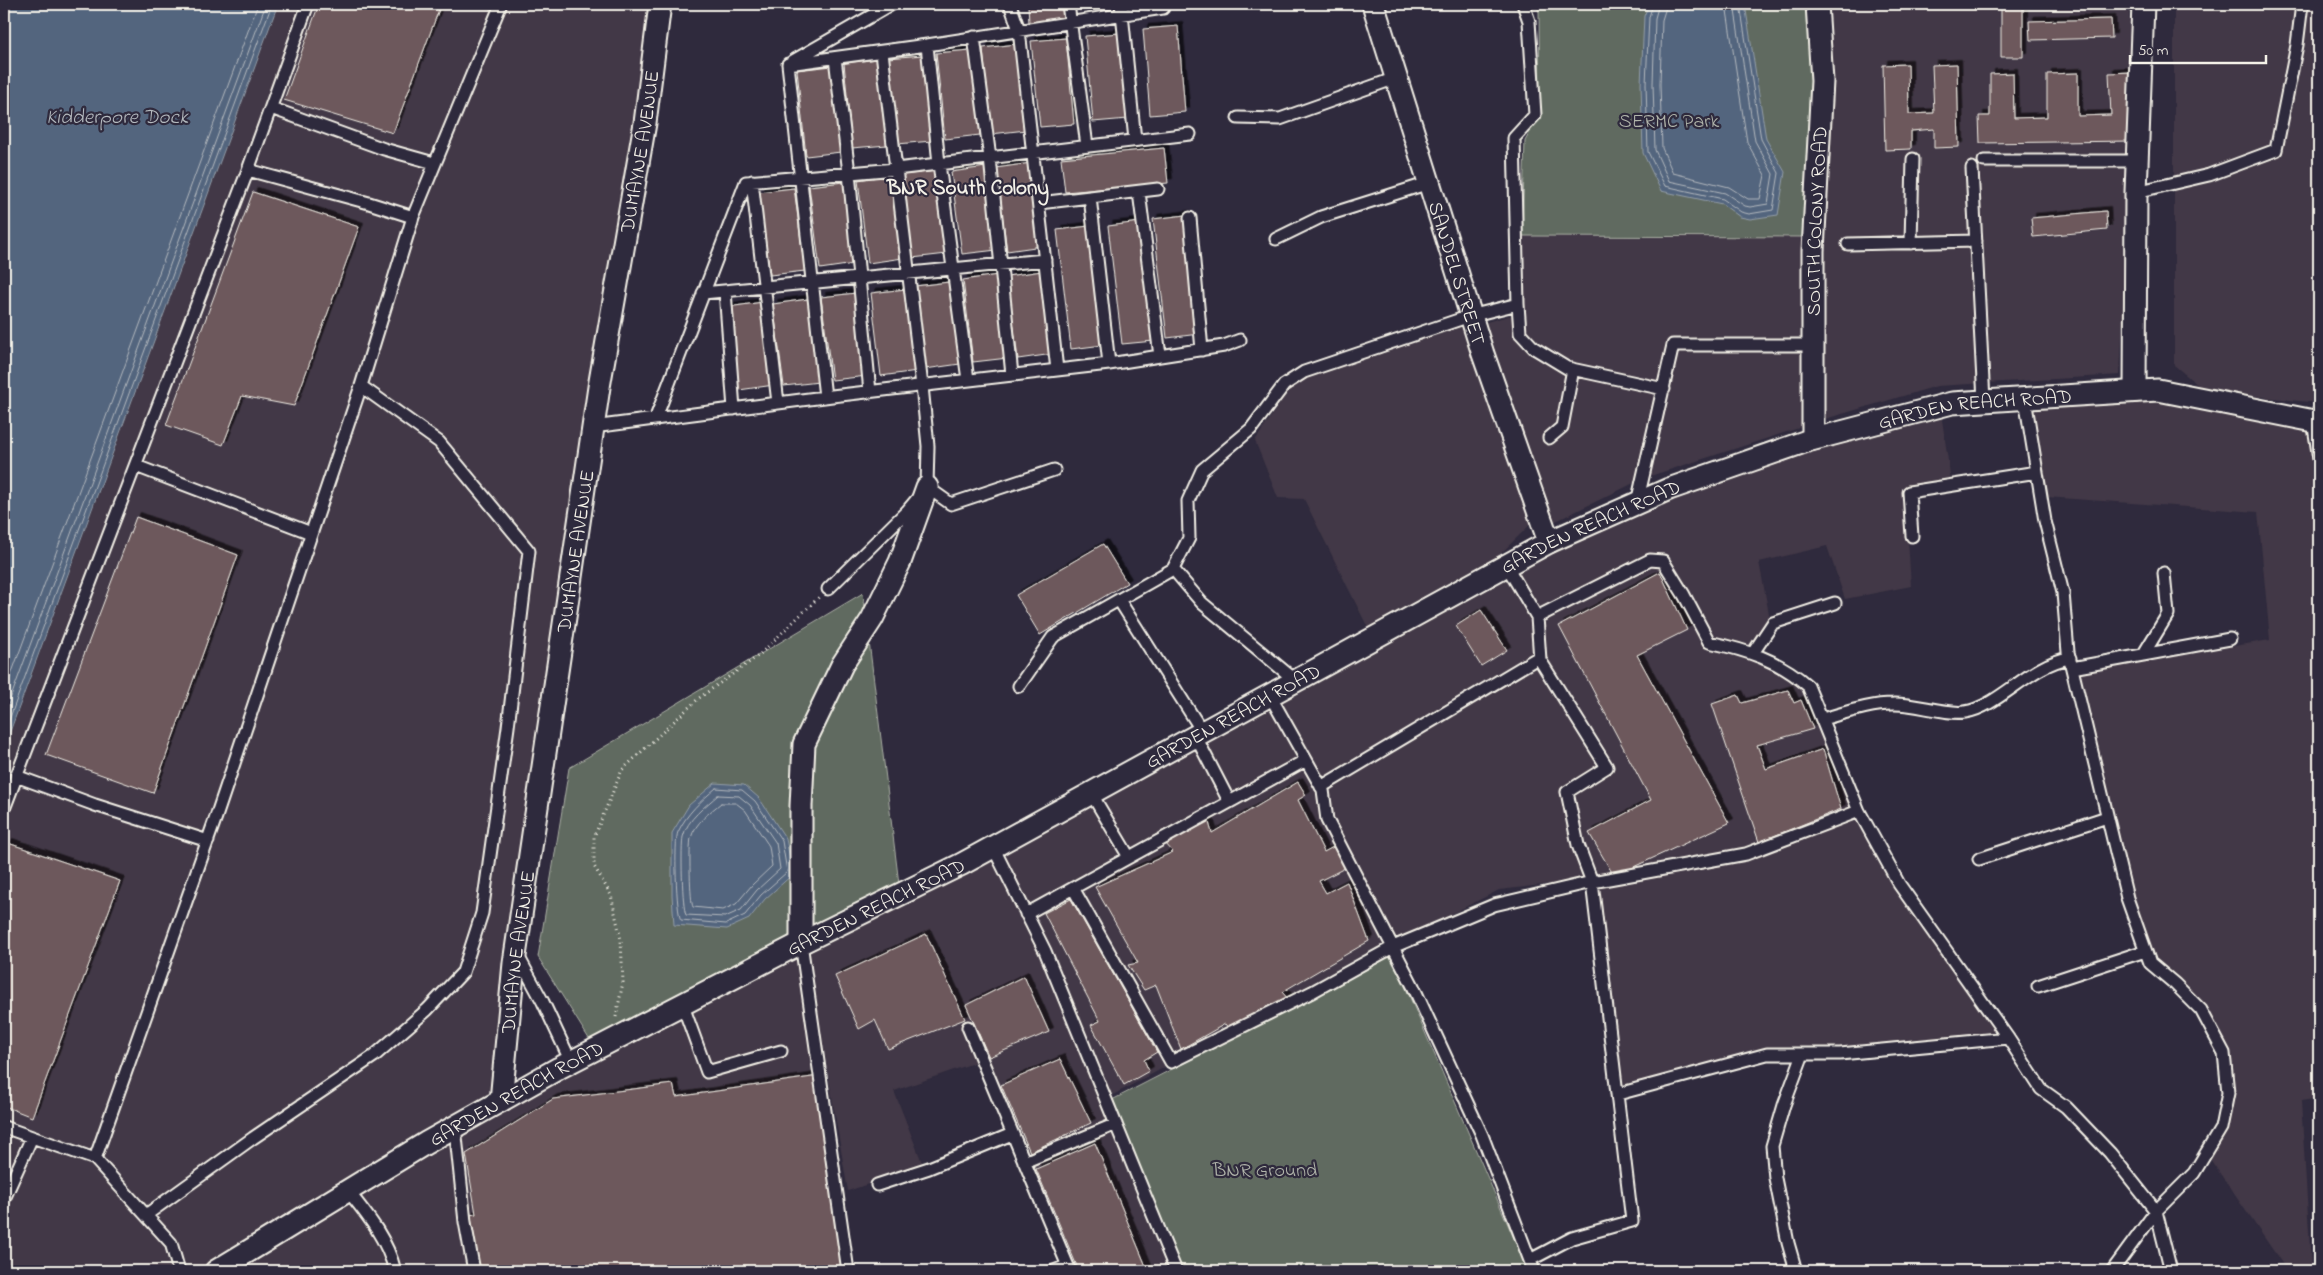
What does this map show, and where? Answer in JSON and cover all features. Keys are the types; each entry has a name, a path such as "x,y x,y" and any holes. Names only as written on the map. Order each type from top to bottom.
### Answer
{"street":[{"name":"DUMAYNE AVENUE","path":"501,1101 516,953 593,427 645,123 660,4"},
{"name":"SANDEL STREET","path":"1373,4 1470,316 1549,542"},
{"name":"SOUTH COLONY ROAD","path":"1813,439 1813,251 1822,81 1817,4"},
{"path":"2135,391 2136,192 2144,4"},
{"name":"GARDEN REACH ROAD","path":"216,1271 455,1127 571,1062 683,1006 801,943 993,847 1549,542 1669,489 1813,439 1952,403 2158,390 2316,422"},
{"path":"801,943 801,806 804,744 842,665 872,618 900,562 927,487"}],"lane":[{"path":"4,809 248,170 308,4"},
{"path":"95,1159 208,841 361,386 413,217 501,4"},
{"path":"788,64 892,4"},
{"path":"1010,4 1019,30 1057,370"},
{"path":"1068,4 1087,146"},
{"path":"1523,4 1529,21 1535,115 1514,138 1520,333 1534,348 1567,368 1664,389"},
{"path":"2136,192 2209,175 2276,150 2297,45 2302,4"},
{"path":"788,64 927,46 1071,22 1121,9 1163,8"},
{"path":"1121,9 1135,140"},
{"path":"974,37 990,158 1012,375"},
{"path":"927,46 938,164 968,380"},
{"path":"828,588 907,511 927,487 928,446 922,386 882,52"},
{"path":"835,58 849,173 870,392"},
{"path":"788,64 824,397"},
{"path":"1238,118 1280,119 1396,78"},
{"path":"271,108 384,149 434,163"},
{"path":"655,420 746,182 896,169 1190,134"},
{"path":"1912,243 1913,159"},
{"path":"1984,161 2138,161"},
{"path":"1972,168 1984,401"},
{"path":"248,170 413,217"},
{"path":"752,181 778,403"},
{"path":"1276,239 1321,218 1429,182"},
{"path":"1039,203 1158,189"},
{"path":"1139,192 1160,356"},
{"path":"1090,197 1109,364"},
{"path":"1190,218 1202,350"},
{"path":"1848,244 1976,241"},
{"path":"703,293 1045,260"},
{"path":"726,291 734,409"},
{"path":"1019,686 1053,637 1173,569 1189,538 1188,501 1202,470 1250,429 1284,385 1304,372 1470,316 1518,304"},
{"path":"593,427 824,397 1109,364 1224,346 1240,340"},
{"path":"1637,503 1673,345 1813,345"},
{"path":"1549,438 1562,427 1573,369"},
{"path":"146,1215 253,1138 374,1056 426,1010 463,972 482,914 508,727 528,551 439,442 361,386"},
{"path":"2025,399 2045,521 2063,593 2071,663 2127,898 2150,963 2201,1010 2224,1053 2228,1094 2221,1128 2194,1173 2156,1211 2112,1271"},
{"path":"2316,422 2319,459"},
{"path":"136,466 311,533"},
{"path":"927,487 951,504 1054,470"},
{"path":"1912,536 1909,492 2036,472"},
{"path":"1537,617 1650,560 1663,561 1709,642 1766,658 1793,672 1808,686 1859,811 1899,884 2008,1038 2041,1089 2066,1107 2110,1153 2156,1211 2171,1271"},
{"path":"1506,565 1537,617 1540,657 1608,767 1567,792 1578,845 1592,882 1632,1221 1572,1238 1530,1260"},
{"path":"1173,569 1202,603 1295,680"},
{"path":"2143,655 2168,614 2164,573"},
{"path":"1119,600 1198,733 1229,802"},
{"path":"1753,653 1774,623 1835,603"},
{"path":"1822,719 1862,708 1894,704 1965,712 1987,704 2031,673 2071,663 2143,655 2230,639"},
{"path":"1321,787 1540,657"},
{"path":"1269,694 1321,787 1327,820 1393,947 1482,1135 1534,1271"},
{"path":"1026,914 1306,760"},
{"path":"16,776 95,805 208,841"},
{"path":"1091,792 1129,857"},
{"path":"1073,888 1171,1062 1312,992 1393,947 1494,905 1592,882 1746,854 1859,811"},
{"path":"1979,859 2107,818"},
{"path":"993,847 1045,951 1176,1271"},
{"path":"801,943 848,1271"},
{"path":"2038,986 2145,951"},
{"path":"516,953 543,1002 571,1062"},
{"path":"683,1006 707,1072 781,1051"},
{"path":"968,1027 1069,1268 1054,1271"},
{"path":"1618,1094 1767,1054 1840,1054 2008,1038"},
{"path":"1796,1271 1786,1234 1775,1178 1772,1146 1784,1105 1803,1054"},
{"path":"1024,1162 1116,1124"},
{"path":"4,1127 95,1159 171,1244 179,1271"},
{"path":"455,1127 465,1222 474,1271"},
{"path":"877,1185 929,1168 1012,1134"},
{"path":"4,1199 32,1136"},
{"path":"348,1191 367,1214 390,1250 395,1271"}],"path":[{"path":"614,1040 616,1015 623,982 621,940 611,895 594,866 594,837 622,770 699,698 758,656 828,588"}],"shaded area":[{"path":"278,4 654,4 495,1100 209,1271 4,1271 4,750"},
{"path":"1820,4 2129,4 2132,144 2120,375 1937,386 1825,419"},
{"path":"2174,4 2319,4 2319,403 2205,391 2174,365"},
{"path":"1522,236 1810,237 1805,426 1644,478 1548,525 1479,324 1523,312"},
{"path":"1466,324 1535,520 1493,561 1371,634 1304,499 1278,498 1255,441 1293,383"},
{"path":"2159,396 2311,428 2319,482 2319,1098 2301,1101 2311,1265 2284,1266 2210,1159 2225,1130 2227,1050 2197,1000 2152,961 2121,852 2077,673 2270,640 2258,512 2046,497 2029,403"},
{"path":"1941,413 1951,481 1905,493 1911,586 1845,599 1827,546 1759,562 1770,619 1751,656 1787,676 1805,690 1850,799 1890,883 1995,1031 1933,1042 1829,1051 1771,1050 1623,1091 1596,887 1586,880 1499,890 1396,942 1330,822 1328,789 1277,695 1484,583 1669,495 1813,444"},
{"path":"1267,703 1320,791 1389,947 1111,1096 1051,950 999,850"},
{"path":"990,854 1040,953 1172,1271 1074,1271 985,1059 894,1091 923,1165 848,1191 807,951"},
{"path":"804,952 854,1271 396,1271 357,1193 631,1037"},
{"path":"346,1198 387,1253 391,1271 227,1271"}],"green space":[{"name":"SERMC Park","path":"1536,4 1811,4 1816,79 1810,237 1522,236 1525,141 1540,114 1539,12"},
{"path":"863,593 899,884 591,1042 538,957 569,768"},
{"name":"BNR Ground","path":"1392,956 1528,1271 1182,1271 1112,1100"}],"water":[{"name":"Kidderpore Dock","path":"4,4 278,4 4,748"},
{"path":"1649,4 1745,4 1766,139 1785,172 1778,215 1750,219 1740,217 1722,204 1661,191 1643,153 1641,84 1644,16"},
{"path":"715,783 744,785 759,798 786,839 793,874 765,899 749,919 727,929 674,925 672,833 689,805"}],"building":[{"path":"319,4 441,4 393,133 284,100"},
{"path":"1028,4 1063,4 1064,20 1029,23"},
{"path":"1078,4 1113,4 1113,6 1079,10"},
{"path":"2001,4 2066,4 2023,5 2023,57 2001,57"},
{"path":"2111,19 2112,38 2030,40 2029,21"},
{"path":"1178,26 1185,112 1150,115 1143,29"},
{"path":"1120,33 1128,119 1093,122 1085,36"},
{"path":"1066,38 1074,124 1040,127 1031,41"},
{"path":"1017,44 1026,130 991,134 983,48"},
{"path":"971,50 980,135 945,139 936,53"},
{"path":"923,55 932,141 897,144 888,58"},
{"path":"878,59 887,145 852,148 844,63"},
{"path":"1908,64 1909,114 1934,113 1932,65 1957,64 1959,147 1934,148 1934,129 1911,131 1911,149 1885,150 1883,65"},
{"path":"832,66 841,152 806,156 797,70"},
{"path":"2133,72 2132,141 1980,143 1979,116 1990,116 1990,74 2013,73 2014,118 2047,117 2047,74 2078,73 2078,116 2111,115 2109,73"},
{"path":"1164,148 1168,183 1065,192 1061,158"},
{"path":"1031,163 1042,246 1007,251 996,168"},
{"path":"986,167 997,250 962,254 951,172"},
{"path":"937,171 947,254 912,258 902,175"},
{"path":"892,175 903,258 868,263 858,180"},
{"path":"844,182 854,264 820,269 809,186"},
{"path":"794,188 805,271 770,275 759,192"},
{"path":"253,192 359,227 294,406 242,396 223,445 166,425"},
{"path":"2106,211 2107,230 2033,237 2031,218"},
{"path":"1185,215 1199,334 1167,338 1153,219"},
{"path":"1140,222 1154,341 1122,344 1108,226"},
{"path":"1089,226 1103,345 1071,349 1057,230"},
{"path":"1042,271 1053,354 1018,359 1007,276"},
{"path":"998,275 1008,358 973,362 963,280"},
{"path":"949,282 960,364 925,369 915,286"},
{"path":"906,289 917,371 881,376 871,293"},
{"path":"856,293 867,376 832,380 821,297"},
{"path":"808,299 819,382 784,386 773,304"},
{"path":"763,302 774,385 739,390 728,307"},
{"path":"136,517 238,555 153,793 46,755"},
{"path":"1103,544 1127,583 1040,635 1016,595"},
{"path":"1660,572 1687,630 1637,655 1729,823 1614,876 1589,833 1651,800 1559,626"},
{"path":"1481,610 1507,650 1481,666 1456,626"},
{"path":"1788,690 1794,703 1801,700 1813,729 1757,745 1766,769 1823,749 1841,809 1759,842 1712,704 1738,695 1742,703"},
{"path":"1298,782 1306,795 1298,800 1324,852 1335,846 1345,868 1319,881 1326,893 1347,882 1369,941 1282,992 1289,1000 1231,1031 1225,1024 1181,1049 1156,985 1144,990 1128,965 1138,963 1095,887 1173,852 1165,843 1208,819 1212,833"},
{"path":"8,843 120,881 32,1117 4,1106 4,854"},
{"path":"1071,899 1157,1052 1144,1060 1149,1071 1124,1085 1091,1025 1100,1021 1044,913"},
{"path":"926,934 965,1019 888,1049 875,1020 859,1029 835,976"},
{"path":"1024,976 1049,1032 989,1057 966,1005"},
{"path":"1060,1059 1091,1123 1030,1152 1001,1085"},
{"path":"819,1076 845,1271 497,1271 496,1269 475,1271 469,1215 476,1214 466,1154 553,1099 673,1084 676,1097"},
{"path":"1095,1143 1148,1271 1079,1271 1036,1169"}],"district":[{"name":"BNR South Colony","path":"968,187"}]}
